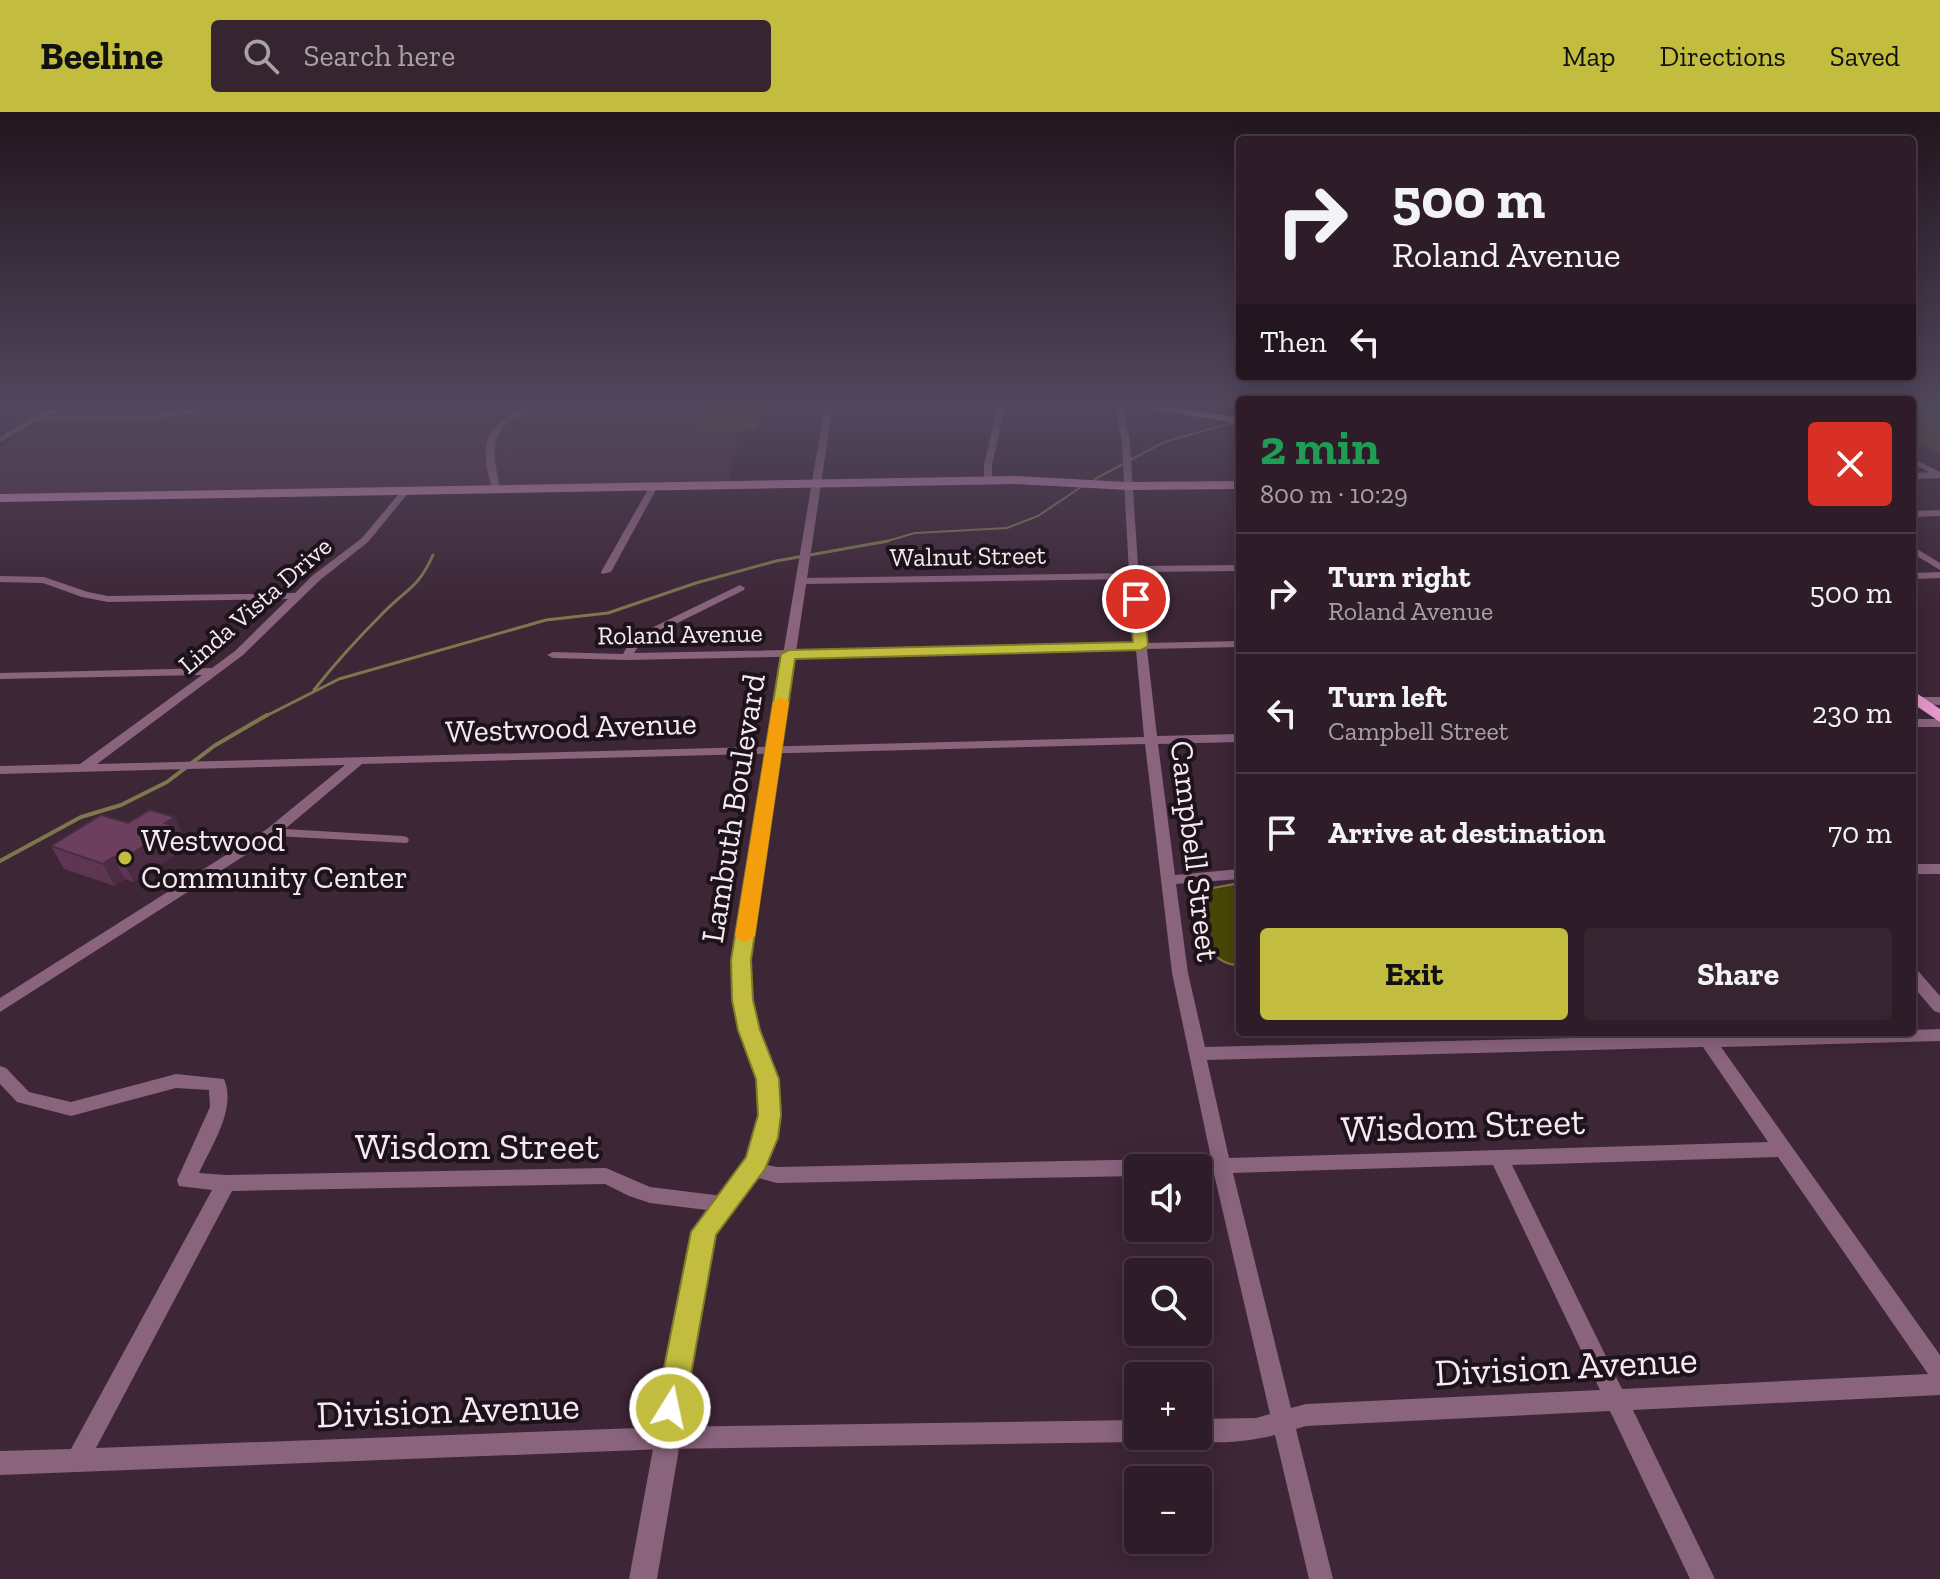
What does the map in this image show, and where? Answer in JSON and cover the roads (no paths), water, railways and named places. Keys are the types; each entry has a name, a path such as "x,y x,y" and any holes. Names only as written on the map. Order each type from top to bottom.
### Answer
{"main road":[{"path":"0,498 988,481 1107,472"},
{"path":"1139,472 1236,485"},
{"path":"1916,698 1940,720"}],"street":[{"path":"494,472 496,489"},
{"name":"Lambuth Boulevard","path":"643,1579 696,1261 704,1232 750,1169 766,1138 770,1115 767,1079 742,1000 741,960 820,472"},
{"path":"988,472 988,481"},
{"name":"Campbell Street","path":"1127,472 1141,646 1180,973 1222,1167 1321,1579"},
{"path":"1916,476 1940,475"},
{"path":"606,572 654,486"},
{"name":"Linda Vista Drive","path":"83,768 217,671 296,596 365,540 406,491"},
{"path":"1916,514 1940,513"},
{"path":"1916,552 1940,567"},
{"name":"Walnut Street","path":"803,581 1236,568"},
{"path":"1916,576 1940,575"},
{"path":"0,579 44,580 86,595 108,599 296,596"},
{"path":"627,657 635,642 643,636 740,588"},
{"name":"Roland Avenue","path":"553,655 627,657 1236,644"},
{"path":"0,676 217,671"},
{"path":"1916,698 1940,701"},
{"path":"1916,723 1940,720"},
{"name":"Westwood Avenue","path":"0,770 1236,738"},
{"path":"0,1006 272,832 358,761"},
{"path":"272,832 402,840"},
{"path":"1916,869 1940,869"},
{"path":"1170,880 1236,874"},
{"path":"1916,980 1940,1007"},
{"path":"1916,1035 1940,1035"},
{"path":"1199,1054 1704,1037 1822,1036"},
{"path":"1704,1037 1940,1373"},
{"name":"Wisdom Street","path":"0,1073 23,1097 71,1109 176,1081 218,1084 219,1107 186,1180 226,1183 606,1176 622,1180 636,1191 659,1197 723,1204"},
{"name":"Wisdom Street","path":"1212,1167 1784,1149"},
{"path":"1499,1158 1703,1579"},
{"path":"750,1169 777,1175 1124,1168"},
{"path":"77,1460 226,1183"},
{"name":"Division Avenue","path":"1212,1430 1256,1429 1306,1415 1940,1384"},
{"name":"Division Avenue","path":"0,1463 665,1438 1124,1431"}],"waterway":[{"path":"1095,479 1107,472"},
{"path":"885,541 915,533 1007,528 1038,516 1081,487"},
{"path":"264,717 339,679 546,620 608,613 696,583 776,561 885,541"},
{"path":"880,543 885,541"},
{"path":"314,690 366,630 418,581 433,555"},
{"path":"0,861 81,817 121,805 167,782 214,746 267,715"}],"place":[{"name":"Westwood Community Center","path":"125,858"}]}
